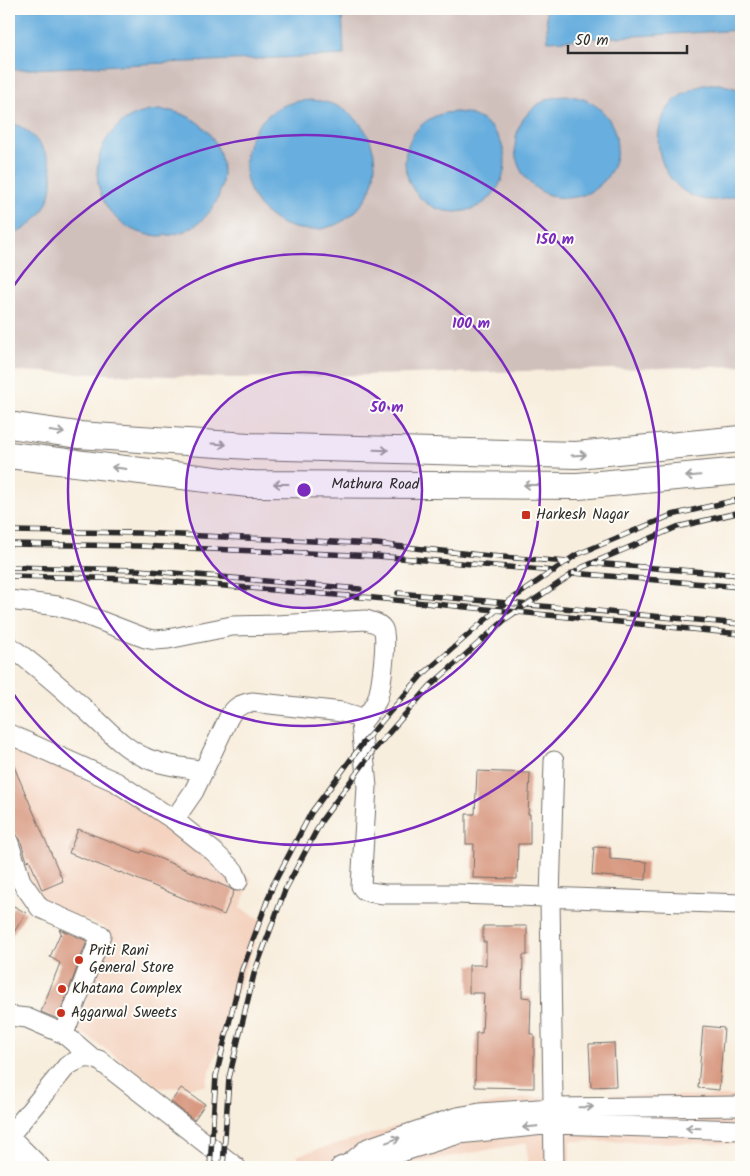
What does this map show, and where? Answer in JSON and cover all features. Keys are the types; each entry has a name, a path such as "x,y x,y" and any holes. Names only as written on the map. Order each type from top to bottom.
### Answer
{"highway":[{"path":"9,425 78,435 249,446 576,455 741,440"},
{"name":"Mathura Road","path":"9,455 248,484 578,486 741,472"}],"street":[{"path":"9,600 58,606 155,640 232,626 366,620 375,623 382,627 384,634 382,672 378,697 361,723"},
{"path":"9,646 127,747 145,758 204,772"},
{"path":"174,820 194,791 229,717 234,709 241,704 252,702 342,712 356,716 361,723 367,787 361,886 368,892 741,904"},
{"path":"9,734 116,782 174,820 226,863 234,871 238,881"},
{"path":"554,761 550,898 554,1167"},
{"path":"9,842 21,881 40,908 101,935 64,1034"},
{"path":"9,1016 26,1018 64,1034 236,1167"},
{"path":"40,1167 9,1136 68,1066 77,1060 90,1056"},
{"path":"345,1165 369,1162 459,1134 553,1116 741,1106"},
{"path":"553,1116 741,1130"},
{"path":"9,1164 24,1150"}],"shaded area":[{"path":"9,9 741,9 741,366 235,378 9,371"},
{"path":"9,730 115,773 251,879 240,908 262,920 205,1086 160,1088 77,1029 108,929 44,903 28,878 9,824"},
{"path":"576,1095 741,1096 741,1144 570,1141 570,1167 527,1167 527,1143 391,1167 298,1167 298,1155 453,1110 525,1098"}],"water":[{"path":"9,9 342,9 344,55 9,70"},
{"path":"546,9 741,9 741,30 548,41"},
{"path":"708,84 720,84 741,90 741,193 713,200 690,195 673,180 661,160 658,137 664,115 680,96"},
{"path":"566,96 576,97 595,104 609,118 616,137 616,157 609,176 595,190 576,197 566,198 556,197 537,190 523,176 516,157 515,147 516,137 523,118 537,104 556,97"},
{"path":"310,100 335,105 356,119 370,140 375,165 370,190 356,211 335,225 310,230 285,225 264,211 250,190 245,165 250,140 264,119 285,105"},
{"path":"160,110 184,115 195,120 205,128 213,138 218,149 223,173 218,197 213,208 205,218 195,226 184,231 160,236 136,231 125,226 115,218 107,208 102,197 97,173 102,149 107,138 115,128 125,120 136,115"},
{"path":"455,112 474,116 491,126 501,143 505,162 501,181 491,198 474,208 455,212 436,208 419,198 409,181 405,162 409,143 419,126 436,116"},
{"path":"9,122 24,129 37,141 46,154 51,168 52,182 50,196 44,209 23,230 9,236"}],"building":[{"path":"9,755 63,881 42,890 29,859 27,861 20,839 16,834 9,832"},
{"path":"477,771 530,773 528,814 530,814 530,844 518,844 517,879 473,878 474,844 466,844 466,814 475,814"},
{"path":"78,829 141,853 142,851 229,888 234,891 224,915 69,853"},
{"path":"594,847 610,848 610,859 647,862 646,880 592,875"},
{"path":"14,906 26,913 9,940 9,914"},
{"path":"483,926 527,926 527,955 523,955 522,997 531,998 530,1034 534,1034 534,1088 475,1087 476,1033 482,1033 484,993 469,993 469,965 486,965 486,942 483,942"},
{"name":"Khatana Complex","path":"59,929 87,941 58,1019 41,1012 60,963 50,957 60,934 62,935"},
{"path":"703,1026 724,1028 719,1090 698,1088"},
{"path":"614,1043 616,1086 591,1087 589,1044"},
{"path":"181,1088 205,1104 194,1120 171,1102"}],"railway":[{"path":"210,1167 216,1076 242,970 273,885 311,813 363,743 421,676 499,608 576,555 672,515 741,499"},
{"path":"223,1167 229,1078 254,974 285,890 322,820 373,751 430,686 507,618 583,567 677,527 741,512"},
{"path":"9,531 138,533 376,544 568,562"},
{"path":"9,544 140,546 377,556 554,571"},
{"path":"593,563 741,575"},
{"path":"9,567 138,570 360,589"},
{"path":"572,573 741,587"},
{"path":"9,576 137,579 374,598 741,634"},
{"path":"398,593 741,624"}],"place":[{"name":"Harkesh Nagar","path":"526,515"},
{"name":"Priti Rani General Store","path":"79,960"},
{"name":"Khatana Complex","path":"62,989"},
{"name":"Aggarwal Sweets","path":"61,1013"}]}
